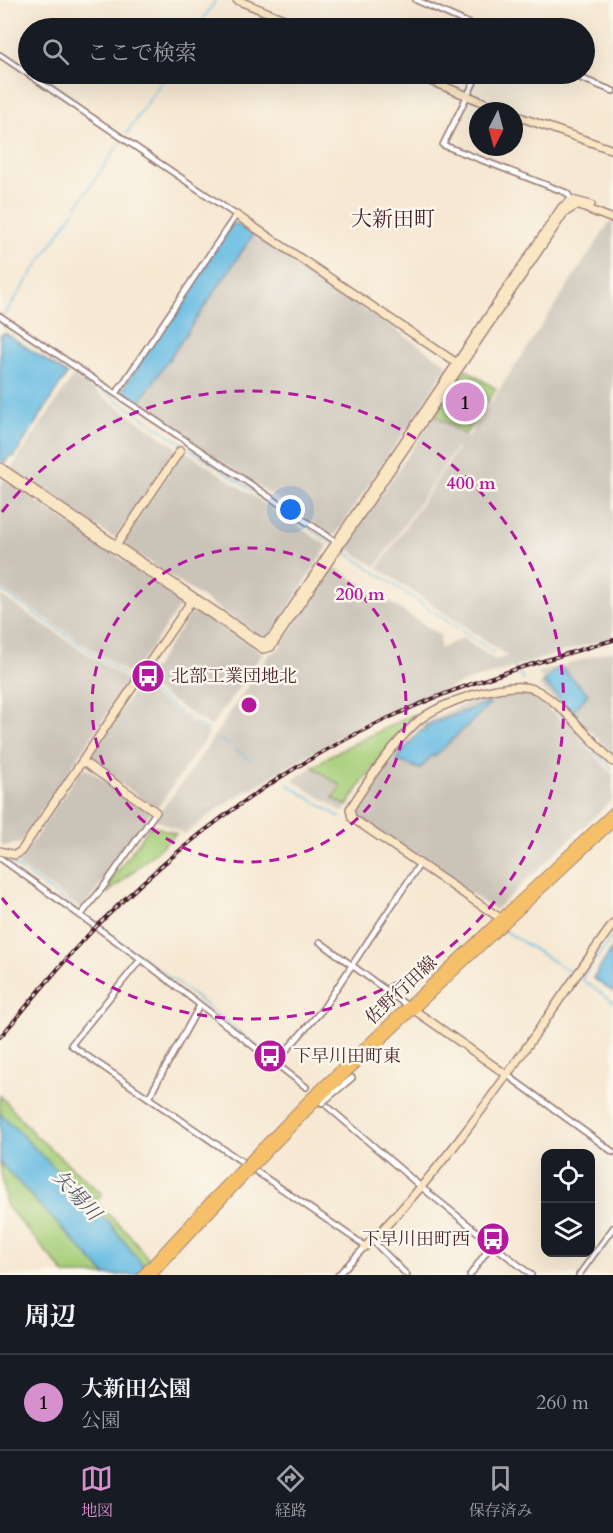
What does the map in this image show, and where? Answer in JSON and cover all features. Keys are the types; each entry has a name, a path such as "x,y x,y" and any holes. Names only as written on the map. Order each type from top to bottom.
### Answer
{"main road":[{"name":"佐野行田線","path":"252,1163 324,1102 410,1008 500,918 613,812"},
{"name":"佐野行田線","path":"142,1275 217,1200 305,1103 613,822"},
{"name":"佐野行田線","path":"152,1275 206,1211"}],"street":[{"path":"237,0 281,18"},
{"path":"416,0 456,18"},
{"path":"0,55 18,67"},
{"path":"43,84 459,364"},
{"path":"438,84 483,102"},
{"path":"473,84 443,145 567,193 572,200"},
{"path":"595,84 613,91"},
{"path":"523,118 613,150"},
{"path":"0,467 260,647 271,647 562,207 572,200 580,201 613,214"},
{"path":"459,364 568,209 582,206 613,219"},
{"path":"116,394 236,215"},
{"path":"0,316 338,543"},
{"path":"115,547 180,451"},
{"path":"0,472 115,547"},
{"path":"12,867 15,855 21,851 192,599"},
{"path":"500,918 419,866 352,818 349,812 368,781 415,724 428,715 501,687 533,689 543,693 613,762"},
{"path":"81,915 156,812 82,761"},
{"path":"0,851 15,855"},
{"path":"0,858 141,959 306,1087"},
{"path":"275,1063 322,1010 419,866"},
{"path":"338,1275 420,1186 507,1075 613,924"},
{"path":"320,942 613,1152"},
{"path":"141,959 71,1045 365,1247"},
{"path":"149,1097 200,1005"},
{"path":"352,1078 324,1102 420,1186 531,1275"},
{"path":"579,1275 613,1228"},
{"path":"372,1240 407,1275"},
{"path":"470,1275 492,1244"}],"shaded area":[{"path":"610,222 613,223 613,637 462,683 363,723 223,805 185,834 154,819 188,775 269,654 277,651 331,568 338,569 440,635 440,649 462,638 495,660 508,656 378,568 458,448 376,567 345,547 435,415 468,437"},
{"path":"253,235 447,364 447,368 336,534 331,535 139,406"},
{"path":"73,376 178,448 117,536 112,537 11,469"},
{"path":"184,450 328,546 271,635 261,637 125,546 124,540"},
{"path":"4,479 177,597 179,607 132,676 0,588 0,485"},
{"path":"0,595 127,680 128,683 20,843 4,846 0,843 0,650 8,637 0,648"},
{"path":"200,612 263,653 211,727 144,683 190,614"},
{"path":"613,650 613,754 591,731 585,730 539,686 544,680 537,673"},
{"path":"137,686 209,734 159,806 154,807 90,763 89,758"},
{"path":"513,689 530,691 566,725 570,722 581,734 578,737 613,775 613,799 495,910 356,817 355,811 374,782 425,722 467,703"},
{"path":"313,767 341,786 334,798 347,806 343,812 292,780"},
{"path":"86,768 151,812 83,910 17,865 80,770"}],"green space":[{"path":"465,369 496,389 465,435 435,415"},
{"path":"414,714 415,717 363,781 347,806 333,798 341,786 313,767 331,755"},
{"path":"151,825 176,834 108,893 104,890"},
{"path":"0,1095 34,1134 102,1194 95,1202 129,1234 161,1275 151,1275 110,1224 4,1119 0,1113"},
{"path":"0,1163 106,1275 66,1275 6,1205"}],"water":[{"path":"232,224 237,224 253,235 140,402 136,403 122,394 122,390"},
{"path":"5,333 67,374 14,457 10,455 5,463 0,460 0,335"},
{"path":"562,668 588,694 573,712 543,682 555,670"},
{"path":"489,702 490,704 434,757 432,755 420,769 396,760 420,731 426,731 425,726"},
{"path":"613,947 613,992 593,978"},
{"name":"矢場川","path":"0,1113 110,1224 151,1275 106,1275 0,1163"}],"waterway":[{"path":"204,18 216,0"},
{"path":"126,134 160,84"},
{"path":"77,206 121,141"},
{"path":"5,314 74,211"},
{"path":"0,322 331,543"},
{"path":"343,550 494,653"},
{"path":"0,590 125,675"},
{"path":"513,666 524,680"},
{"path":"146,689 208,731"},
{"path":"544,699 568,724"},
{"path":"581,737 613,770"},
{"path":"220,740 228,745"},
{"path":"236,750 251,760"},
{"path":"287,784 341,818"},
{"path":"7,860 179,984 268,1055"},
{"path":"502,929 570,972"},
{"path":"613,936 581,979 613,1002"}],"railway":[{"path":"0,1037 77,946 139,885 175,854 250,797 330,748 415,706 513,670 613,640"}],"place":[{"name":"大新田公園","path":"465,402"},
{"name":"北部工業団地北","path":"148,676"},
{"name":"下早川田町東","path":"270,1056"},
{"name":"下早川田町西","path":"493,1239"}],"district":[{"name":"大新田町","path":"393,219"}]}
